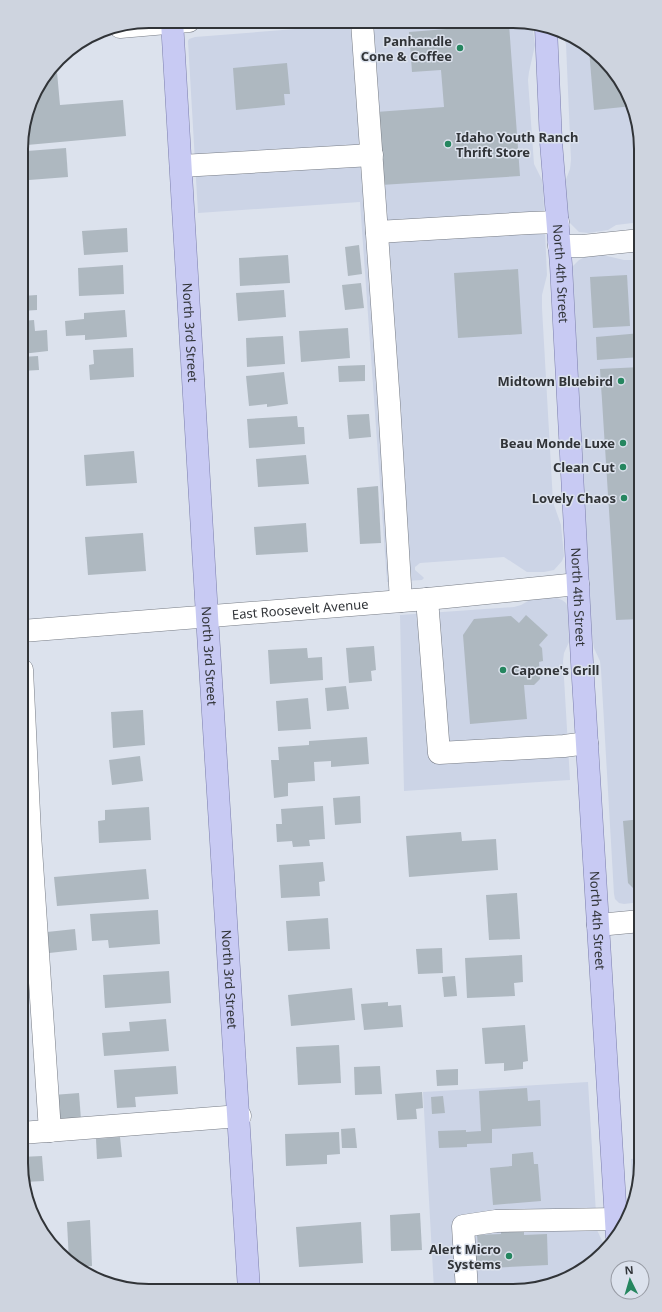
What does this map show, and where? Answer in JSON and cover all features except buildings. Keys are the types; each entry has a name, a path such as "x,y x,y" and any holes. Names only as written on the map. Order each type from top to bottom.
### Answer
{"main road":[{"name":"North 3rd Street","path":"178,28 181,166 250,1284"},
{"name":"North 4th Street","path":"546,33 616,1227"}],"street":[{"path":"362,28 401,601"},
{"path":"181,166 372,155"},
{"path":"377,232 558,222"},
{"path":"559,246 583,246 634,241"},
{"name":"East Roosevelt Avenue","path":"28,631 427,599 578,584"},
{"path":"427,599 439,753 564,746 587,743"},
{"path":"28,787 50,1131"},
{"path":"598,925 634,922"},
{"path":"28,1133 240,1116"},
{"path":"467,1284 463,1226 496,1221 615,1228"}],"shaded area":[{"path":"308,28 359,28 367,30 390,28 521,28 533,30 535,45 528,80 534,164 542,180 543,187 547,275 542,295 542,308 553,502 561,525 564,556 562,561 554,570 544,572 527,572 504,557 420,563 415,567 415,570 424,578 422,580 387,582 360,202 198,213 189,39 195,37"},
{"path":"564,39 580,48 604,69 614,82 628,110 634,141 634,223 616,225 608,230 588,233 579,232 568,221 565,182 570,169 571,160 566,44"},
{"path":"603,255 624,260 634,260 634,903 624,904 619,903 615,899 614,894 601,670 600,661 594,648 591,630 570,279 572,267 579,260 585,257"},
{"path":"551,596 562,600 566,603 568,608 569,642 564,653 563,661 570,780 404,791 400,615 514,607 530,600"},
{"path":"588,1082 597,1230 603,1244 599,1249 580,1264 566,1272 552,1278 536,1282 513,1284 434,1284 423,1092"},
{"path":"631,1159 634,1159 632,1185"}],"place":[{"name":"Panhandle Cone & Coffee","path":"460,48"},
{"name":"Idaho Youth Ranch Thrift Store","path":"448,144"},
{"name":"Midtown Bluebird","path":"621,381"},
{"name":"Beau Monde Luxe","path":"623,443"},
{"name":"Clean Cut","path":"623,467"},
{"name":"Lovely Chaos","path":"624,498"},
{"name":"Capone's Grill","path":"503,670"},
{"name":"Alert Micro Systems","path":"509,1256"}]}
